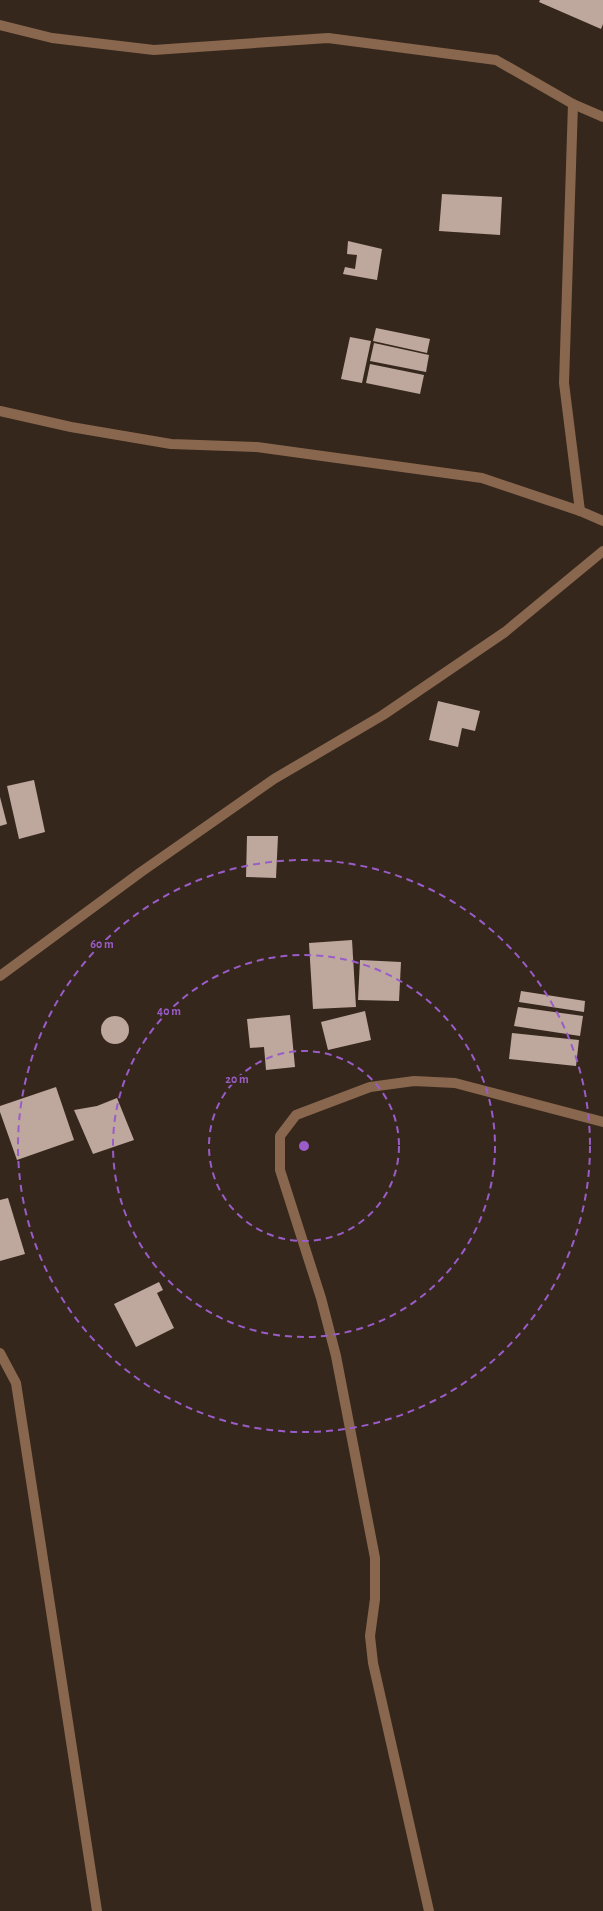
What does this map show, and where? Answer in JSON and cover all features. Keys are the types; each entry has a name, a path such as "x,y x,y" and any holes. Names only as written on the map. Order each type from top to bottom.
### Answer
{"street":[{"path":"0,26 52,38 154,50 328,38 496,60 572,104 603,117"},
{"path":"572,104 564,383 580,511"},
{"path":"0,411 71,427 171,444 257,447 482,478 580,511 603,522"},
{"path":"0,976 141,872 274,779 383,715 505,632 603,551"},
{"path":"429,1911 373,1663 370,1636 375,1599 376,1558 336,1356 321,1298 280,1170 280,1136 296,1115 370,1088 414,1081 455,1083 603,1122"},
{"path":"0,1353 16,1383 97,1911"}],"building":[{"path":"540,0 603,0 603,24 601,29 539,2"},
{"path":"442,194 502,197 500,235 439,231"},
{"path":"348,241 382,249 377,280 343,274 345,267 355,269 357,255 347,254"},
{"path":"376,328 430,339 427,353 373,341"},
{"path":"350,337 371,341 362,383 341,379"},
{"path":"374,343 429,355 426,372 370,361"},
{"path":"370,364 424,375 420,394 366,383"},
{"path":"438,701 480,711 475,731 462,728 458,747 429,740"},
{"path":"34,780 45,832 19,839 7,786"},
{"path":"0,797 7,824 0,826"},
{"path":"247,836 278,836 276,878 246,877"},
{"path":"352,940 356,1007 313,1009 309,943"},
{"path":"360,960 401,962 399,1001 358,1000"},
{"path":"521,991 585,1001 584,1012 519,1002"},
{"path":"518,1007 583,1016 580,1036 514,1026"},
{"path":"365,1011 371,1040 328,1050 321,1022"},
{"path":"290,1015 295,1067 266,1070 264,1047 250,1048 247,1019"},
{"path":"115,1016 125,1020 129,1030 125,1040 115,1044 105,1040 101,1030 105,1020"},
{"path":"512,1033 579,1040 576,1066 509,1059"},
{"path":"56,1087 74,1140 17,1160 0,1112 0,1106"},
{"path":"117,1098 134,1140 93,1154 74,1110 97,1106"},
{"path":"8,1198 25,1254 0,1261 0,1200"},
{"path":"159,1282 163,1290 157,1293 174,1328 136,1347 114,1304"}]}
